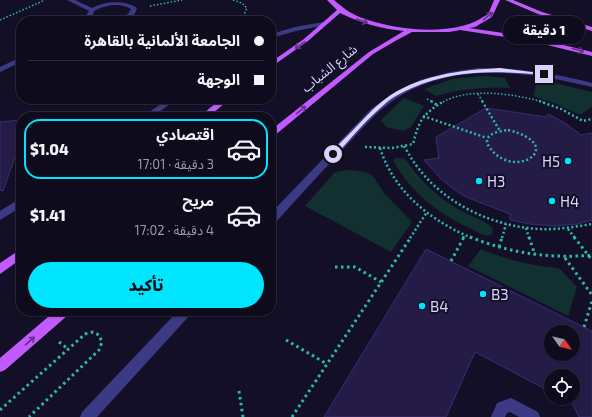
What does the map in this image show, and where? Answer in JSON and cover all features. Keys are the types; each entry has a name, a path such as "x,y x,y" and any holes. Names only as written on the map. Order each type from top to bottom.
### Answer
{"main road":[{"path":"330,0 340,10 358,20 370,24 410,31 435,32 457,29 482,20 490,15 496,8 497,0"},
{"path":"508,0 540,13 592,29"},
{"path":"276,61 306,40 340,10"},
{"path":"457,29 531,38 592,54"},
{"name":"شارع الشباب","path":"276,130 371,54 410,31"},
{"path":"209,112 220,104"},
{"path":"0,269 16,257"},
{"path":"0,366 58,316"}],"street":[{"path":"70,0 92,10"},
{"path":"89,16 92,10 97,6 112,3 126,3 134,8 131,16"},
{"path":"276,35 295,29 324,24"},
{"path":"0,70 16,62"},
{"path":"276,215 374,111 396,94 429,79 475,71 527,71 562,77 592,85"},
{"path":"154,112 166,104"},
{"path":"0,216 16,205"},
{"path":"87,417 181,316"},
{"path":"498,417 502,408 511,405 533,417"}],"path":[{"path":"0,20 45,0"},
{"path":"134,8 182,0"},
{"path":"233,0 242,3 247,8 243,16"},
{"path":"343,144 380,148 413,144 417,125 423,116 436,105 455,98 477,94 492,93 521,97 552,106 584,121 592,120"},
{"path":"477,94 500,131"},
{"path":"423,116 487,138"},
{"path":"508,130 524,135 535,144 537,150 536,155 533,159 523,162 502,159 489,150 486,144 487,138 494,132 508,130"},
{"path":"404,146 423,175 444,195 472,212 506,224 526,228 567,229 592,224"},
{"path":"380,148 390,174 399,187 427,212 465,234 499,247 535,255 565,258 590,256"},
{"path":"292,417 427,212"},
{"path":"499,247 506,224"},
{"path":"526,228 535,255"},
{"path":"567,229 592,260"},
{"path":"451,261 465,234"},
{"path":"565,258 592,295"},
{"path":"335,267 355,266 381,282"},
{"path":"584,327 592,301"},
{"path":"0,410 85,334 93,332 99,335 102,342 99,350 29,417"},
{"path":"286,340 326,364"},
{"path":"240,392 243,417"}],"green space":[{"path":"486,76 505,78 510,88 473,89 436,96 424,89 452,79"},
{"path":"538,79 592,92 592,107 580,115 556,104 533,96"},
{"path":"404,98 424,106 411,127 403,131 386,127 381,120"},
{"path":"397,158 405,159 428,186 441,198 490,226 493,229 492,234 482,234 459,223 426,201 400,172 393,160"},
{"path":"349,170 365,172 373,176 384,193 412,222 391,252 305,206 335,172"},
{"path":"481,249 520,262 559,268 577,287 568,316 468,266"}],"building":[{"path":"486,108 546,117 548,114 565,123 581,135 592,133 592,220 578,224 554,226 529,224 510,220 510,214 466,197 440,178 424,160 439,158 436,137"},
{"path":"16,120 16,154 3,191 0,190 0,122"},
{"path":"426,249 580,325 544,325 544,361 580,361 580,325 592,331 592,417 579,417 573,405 580,405 580,369 544,369 544,388 475,352 446,417 324,417"}],"place":[{"name":"H5","path":"568,161"},
{"name":"H3","path":"479,181"},
{"name":"H4","path":"552,201"},
{"name":"B3","path":"483,294"},
{"name":"B4","path":"422,306"}],"route":[{"path":"333,154 384,102 396,94 429,79 475,71 527,71 544,74"}]}
